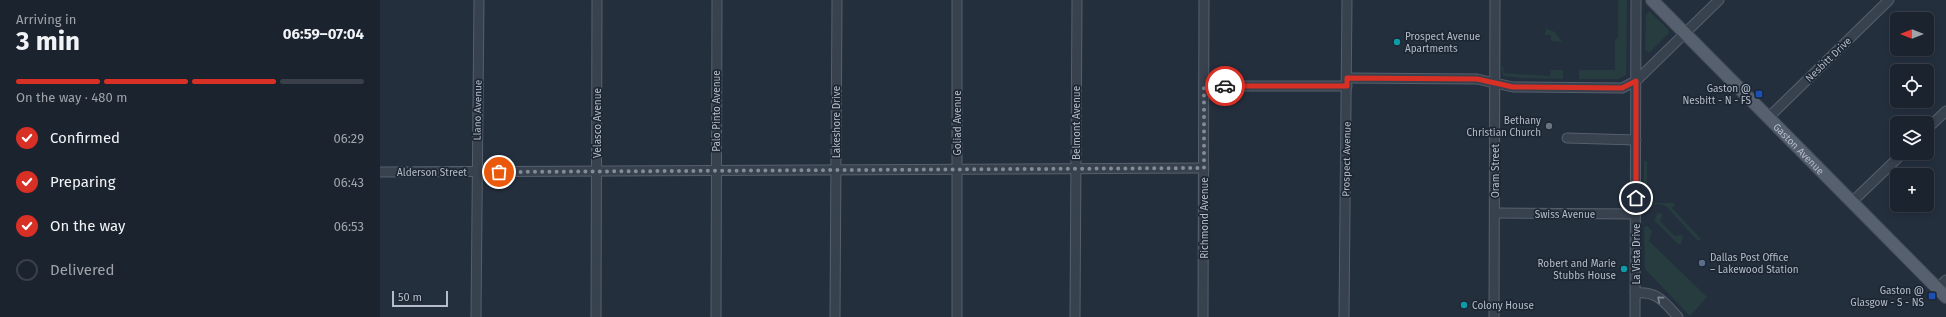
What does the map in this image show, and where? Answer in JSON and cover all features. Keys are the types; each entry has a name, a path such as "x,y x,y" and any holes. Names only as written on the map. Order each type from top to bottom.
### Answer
{"main road":[{"name":"Gaston Avenue","path":"1652,0 1768,118 1943,288"}],"street":[{"name":"Llano Avenue","path":"476,317 479,0"},
{"name":"Velasco Avenue","path":"596,317 597,0"},
{"name":"Palo Pinto Avenue","path":"716,317 717,0"},
{"name":"Lakeshore Drive","path":"836,317 837,0"},
{"name":"Goliad Avenue","path":"956,317 957,0"},
{"name":"Belmont Avenue","path":"1075,317 1077,0"},
{"name":"Richmond Avenue","path":"1203,317 1204,0"},
{"name":"Prospect Avenue","path":"1344,317 1347,0"},
{"name":"Oram Street","path":"1494,317 1495,0"},
{"name":"La Vista Drive","path":"1635,317 1636,0"},
{"path":"1204,86 1477,79 1513,87 1622,88 1636,81 1719,0"},
{"name":"Nesbitt Drive","path":"1768,118 1888,0"},
{"path":"1934,123 1946,111"},
{"path":"1567,138 1636,140"},
{"path":"1853,201 1896,160"},
{"name":"Alderson Street","path":"380,172 957,169 1076,170 1204,168"},
{"name":"Swiss Avenue","path":"1495,213 1636,214"},
{"path":"1635,292 1656,295 1678,317"}],"green space":[{"path":"1618,0 1627,0 1626,75 1618,79 1579,79 1579,70 1615,70 1615,39 1618,38"},
{"path":"1649,11 1668,29 1669,33 1649,53 1645,50 1646,15"},
{"path":"1546,29 1555,32 1562,42 1551,41 1551,35 1545,35"},
{"path":"1503,66 1504,73 1550,76 1551,70 1563,70 1563,79 1503,76 1501,67"},
{"path":"1644,161 1647,161 1647,194 1644,194"},
{"path":"1644,203 1674,203 1675,205 1672,208 1701,239 1698,241 1667,207 1660,204 1645,205"},
{"path":"1658,213 1663,214 1660,221 1675,236 1683,235 1681,244 1678,244 1654,220"},
{"path":"1647,226 1652,231 1649,241 1707,297 1690,316 1645,269 1644,227"}],"way so far":[{"path":"499,172 656,172 708,170 1076,170 1204,168 1204,86 1225,86"}],"place":[{"name":"Prospect Avenue Apartments","path":"1397,42"},
{"name":"Gaston @ Nesbitt - N - FS","path":"1759,94"},
{"name":"Bethany Christian Church","path":"1549,126"},
{"name":"Dallas Post Office – Lakewood Station","path":"1702,263"},
{"name":"Robert and Marie Stubbs House","path":"1624,269"},
{"name":"Gaston @ Glasgow - S - NS","path":"1932,296"},
{"name":"Colony House","path":"1464,305"}],"route":[{"path":"1225,86 1347,86 1347,78 1477,79 1513,87 1622,88 1636,81 1636,198"}]}
